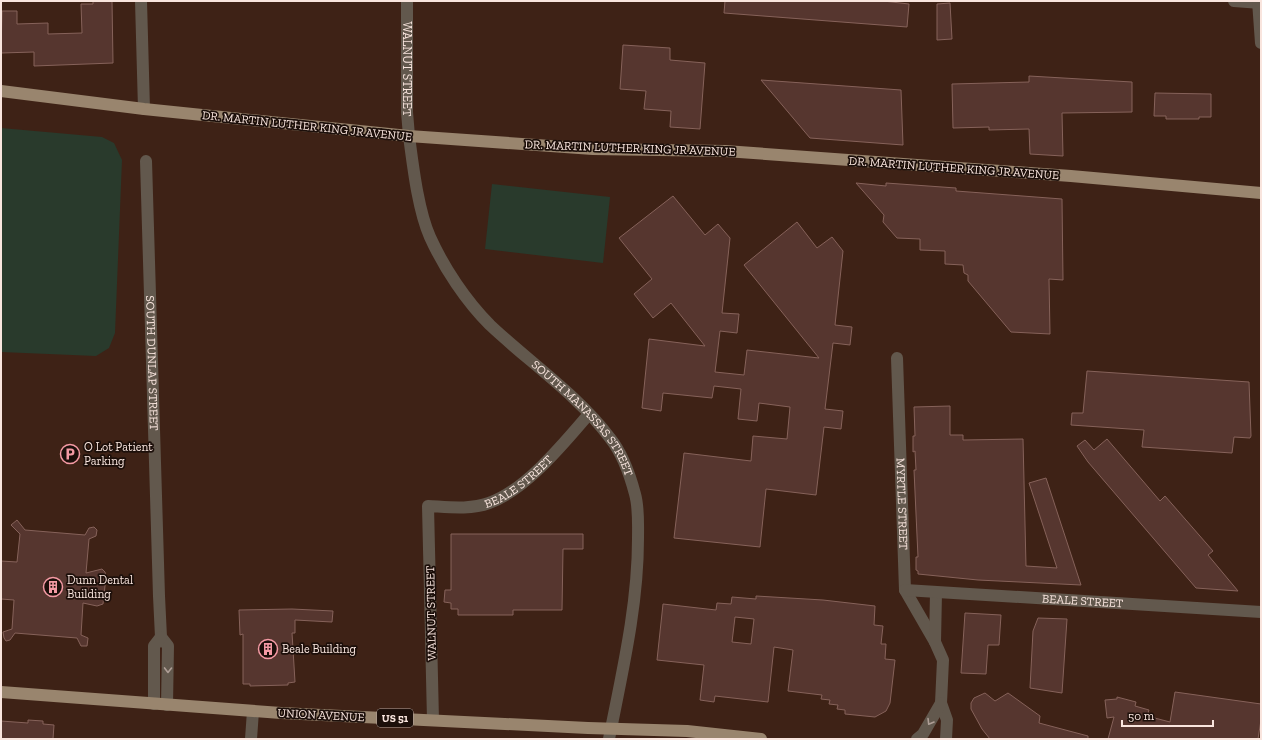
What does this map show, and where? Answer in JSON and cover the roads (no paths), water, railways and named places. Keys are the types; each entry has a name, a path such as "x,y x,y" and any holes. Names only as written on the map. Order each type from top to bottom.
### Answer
{"main road":[{"name":"DR. MARTIN LUTHER KING JR AVENUE","path":"1,91 144,109 410,136 593,149 732,152 1063,175 1261,193"},
{"name":"UNION AVENUE","path":"1,692 252,711 433,720 610,734 687,731 761,739"}],"street":[{"path":"141,1 144,109"},
{"name":"WALNUT STREET","path":"407,1 407,112 410,136"},
{"path":"1234,1 1259,2 1261,43"},
{"name":"SOUTH MANASSAS STREET","path":"410,136 422,208 430,236 464,294 489,324 589,414 611,438 627,468 636,496 638,525 637,575 632,614 610,734"},
{"name":"SOUTH DUNLAP STREET","path":"146,161 161,637 168,646 167,705"},
{"name":"MYRTLE STREET","path":"896,358 905,590 935,642 942,660 941,704 948,720 946,739"},
{"name":"BEALE STREET","path":"428,506 468,508 489,504 518,488 589,414"},
{"name":"WALNUT STREET","path":"428,506 433,720"},
{"name":"BEALE STREET","path":"905,590 1261,612"},
{"name":"MYRTLE STREET","path":"935,642 936,593"},
{"name":"SOUTH DUNLAP STREET","path":"154,704 154,646 161,637"},
{"name":"MYRTLE STREET","path":"917,739 923,734 941,704"},
{"path":"251,739 252,711"}],"place":[{"name":"O Lot Patient Parking","path":"70,454"},
{"name":"Dunn Dental Building","path":"53,587"},
{"name":"Beale Building","path":"268,649"}]}
